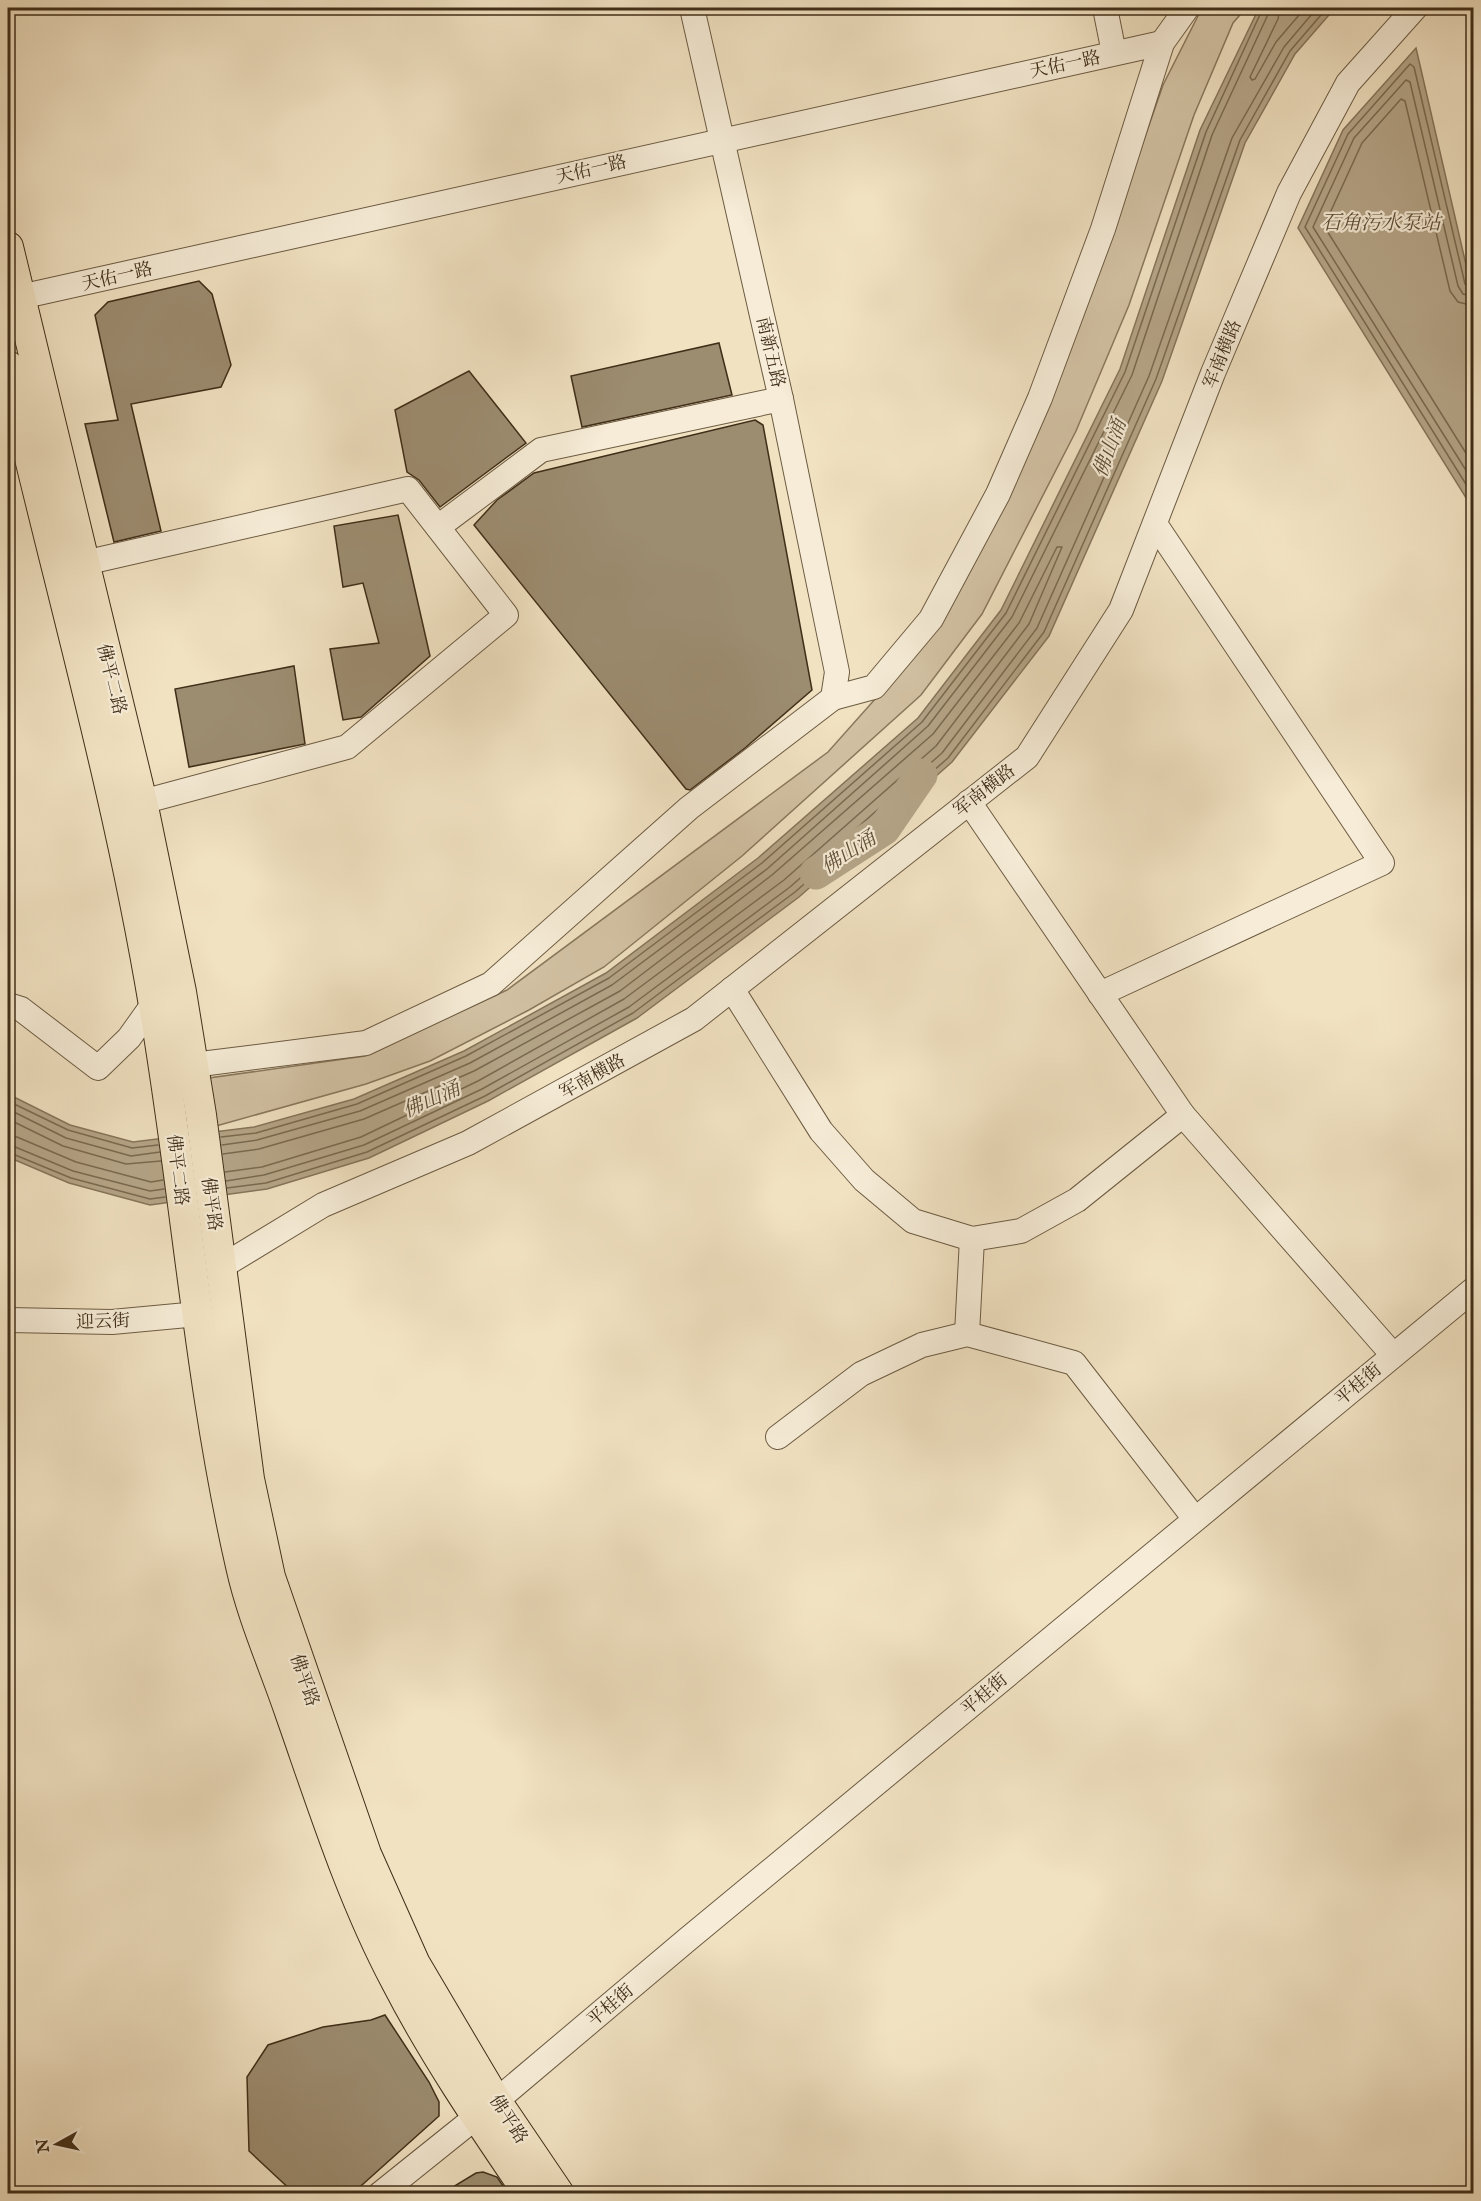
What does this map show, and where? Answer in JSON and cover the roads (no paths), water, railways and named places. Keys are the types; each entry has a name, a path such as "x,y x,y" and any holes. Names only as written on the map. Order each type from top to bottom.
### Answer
{"main road":[{"name":"佛平二路","path":"8,247 14,299 84,563 142,802 194,1065 201,1115"},
{"name":"佛平二路","path":"8,366 41,514 77,647 154,1003 187,1236"},
{"name":"佛平路","path":"201,1115 249,1479 270,1577 366,1854 415,1964 529,2193"},
{"name":"佛平路","path":"187,1236 225,1492 242,1573 342,1862 396,1981 486,2109 559,2193"}],"street":[{"name":"南新五路","path":"692,8 724,139 781,399 837,672 833,698"},
{"path":"1105,8 1114,53"},
{"path":"194,1065 366,1043 491,984 689,808 833,698 874,687 931,619 998,494 1040,398 1103,229 1162,43 1187,8"},
{"name":"军南横路","path":"221,1267 323,1205 468,1143 582,1083 694,1019 1027,757 1121,610 1213,373 1289,193 1348,83 1415,8"},
{"name":"天佑一路","path":"14,299 1162,43"},
{"path":"438,527 542,450 781,399"},
{"path":"84,563 408,489 506,615 347,747 142,802"},
{"path":"1100,994 1382,863 1155,524"},
{"path":"969,802 1183,1115 1393,1355"},
{"path":"732,989 821,1131 864,1180 913,1221 972,1239 1021,1231 1077,1200 1183,1115"},
{"path":"8,1005 21,1009 98,1068 129,1038 154,1003"},
{"path":"967,1334 972,1239"},
{"name":"平桂街","path":"380,2193 486,2109 1473,1288"},
{"name":"迎云街","path":"8,1320 112,1322 198,1314"},
{"path":"778,1437 861,1374 922,1344 967,1334 1074,1363 1195,1519"}],"water":[{"path":"1259,8 1335,8 1295,54 1245,143 1162,381 1049,636 952,762 799,897 637,1018 488,1101 369,1158 267,1189 150,1205 69,1183 8,1157 8,1094 70,1125 133,1142 254,1127 354,1099 464,1051 606,973 758,858 918,718 1001,610 1120,369 1200,130"},
{"name":"石角污水泵站","path":"1416,48 1473,295 1473,509 1298,228 1343,130"}],"waterway":[{"name":"佛山涌","path":"816,873 884,829 921,775"}]}
